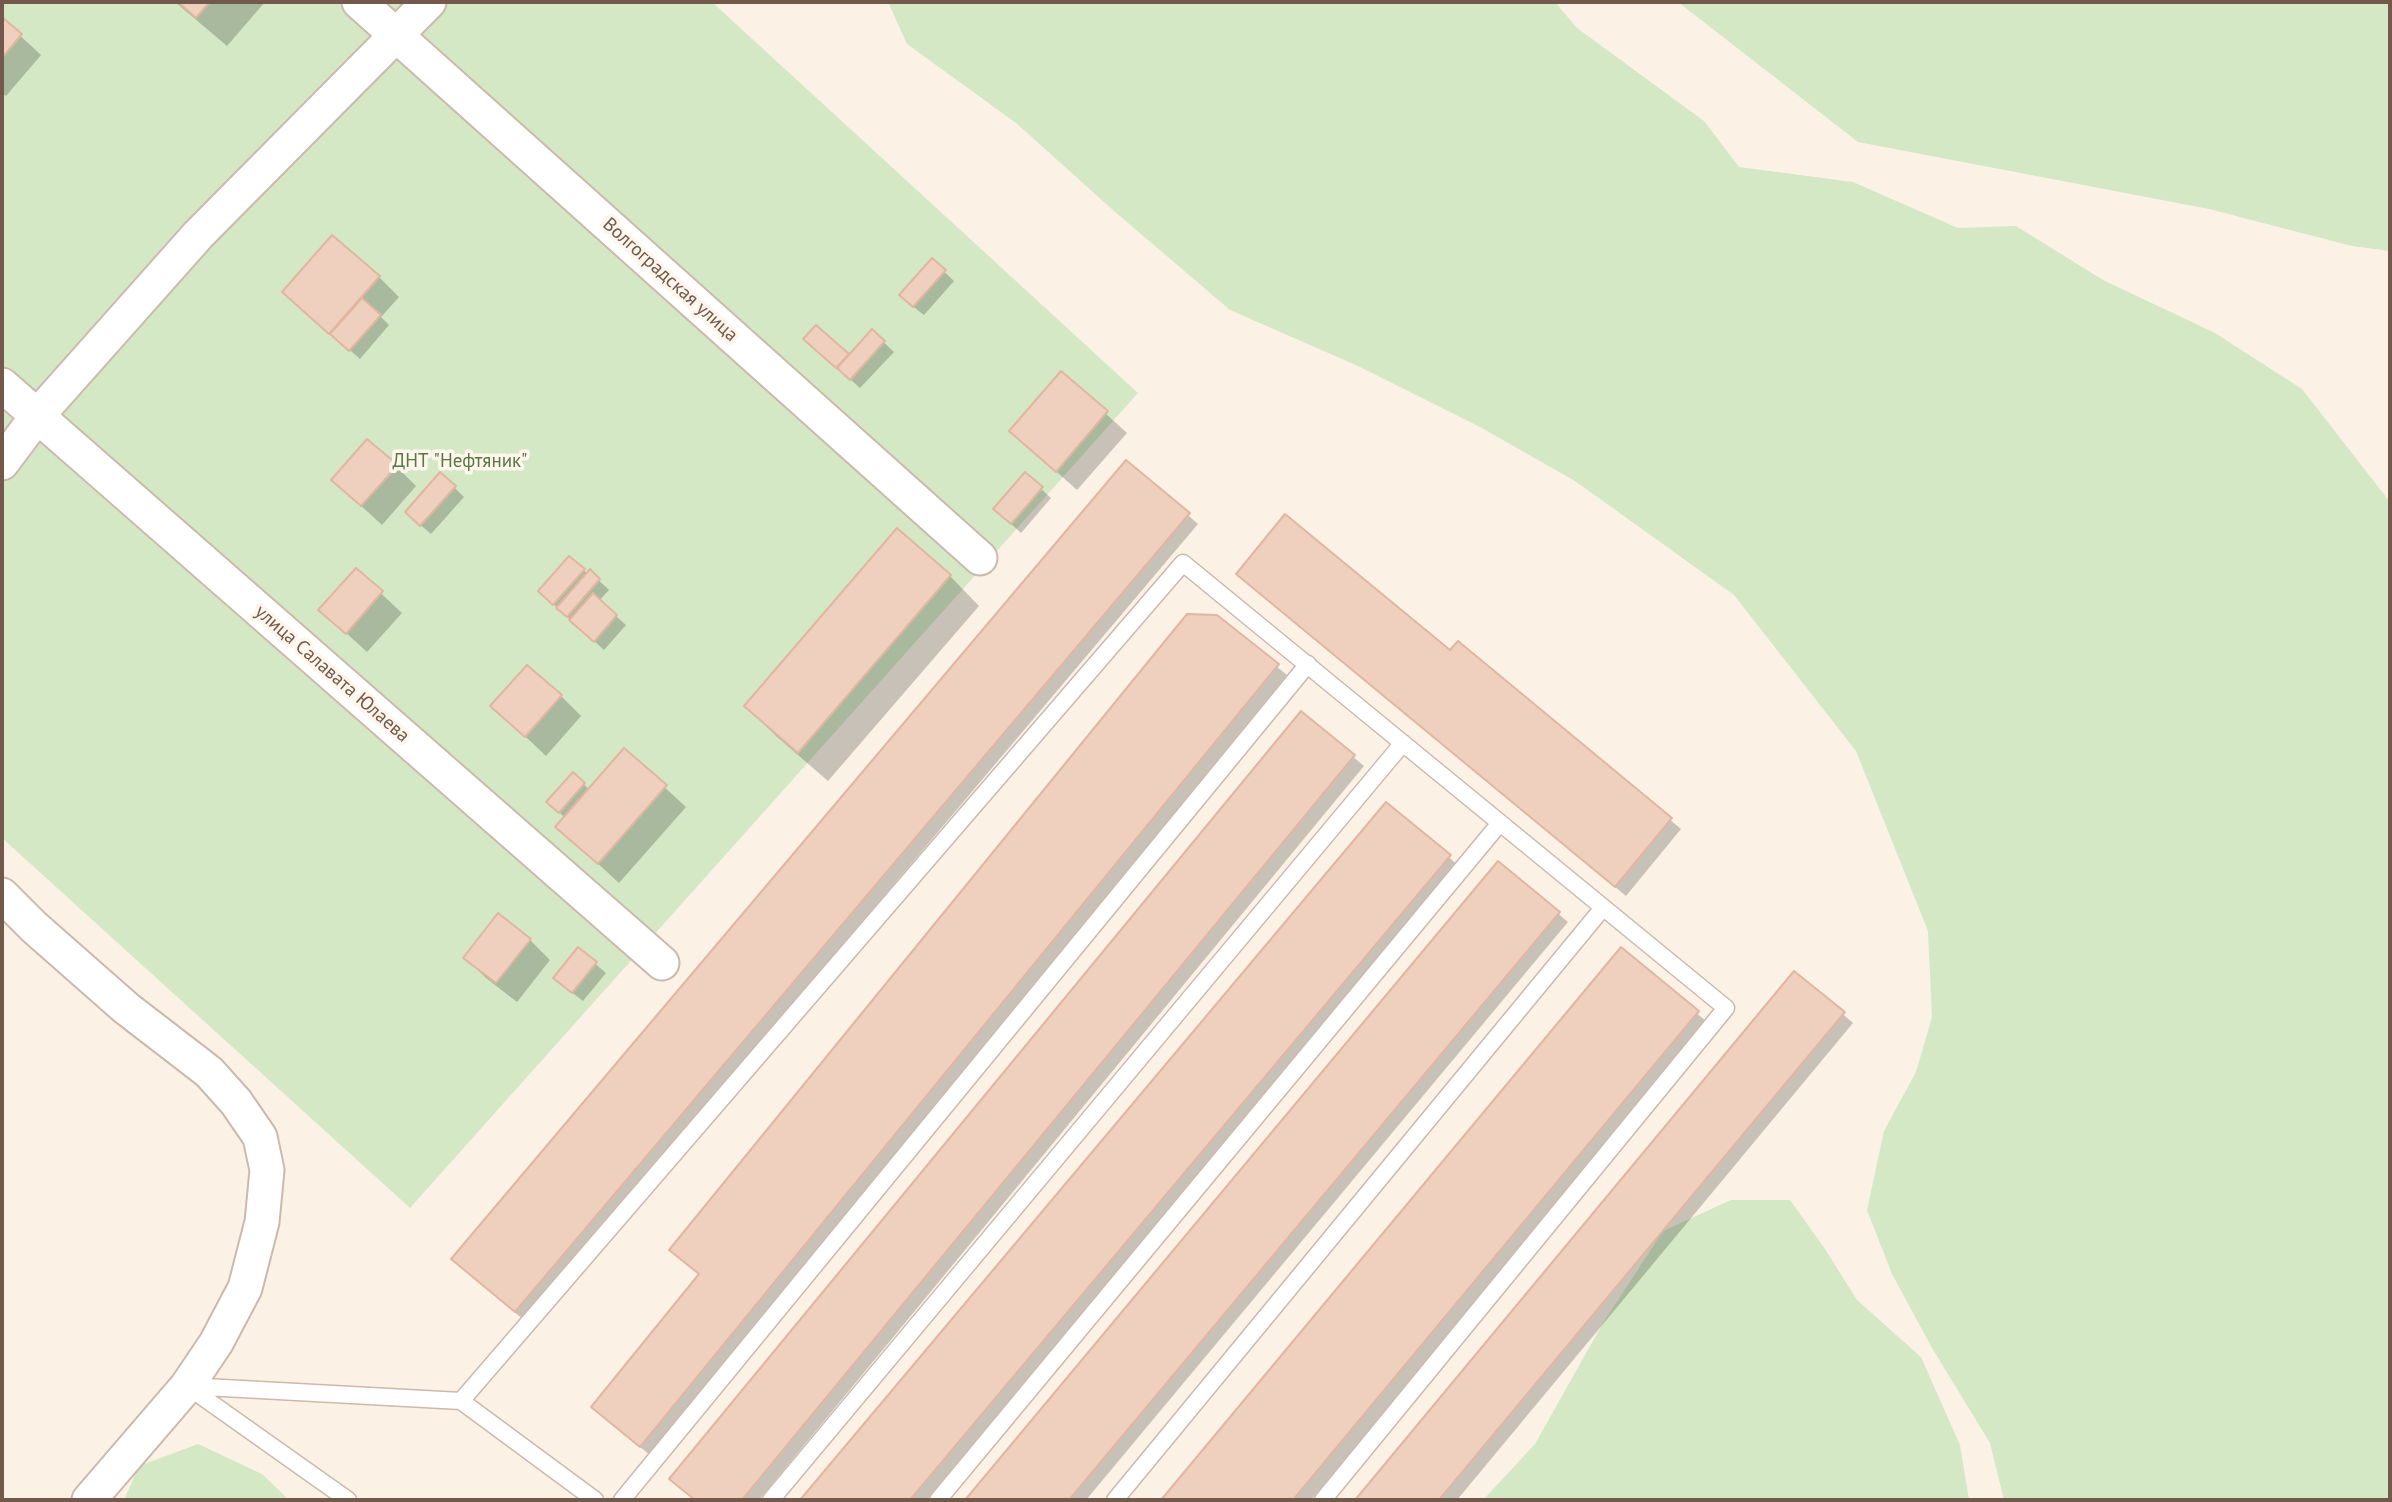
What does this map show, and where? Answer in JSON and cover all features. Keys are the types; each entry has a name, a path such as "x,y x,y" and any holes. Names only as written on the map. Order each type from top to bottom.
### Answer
{"street":[{"name":"Волгоградская улица","path":"359,2 980,558"},
{"path":"2,463 38,415 198,235 429,2"},
{"name":"улица Салавата Юлаева","path":"2,385 662,964"},
{"path":"2,895 34,928 126,1008 209,1072 236,1102 260,1137 267,1170 262,1222 245,1288 216,1343 187,1386 89,1500"}],"lane":[{"path":"461,1401 1183,564 1726,1008 1324,1500"},
{"path":"622,1500 1308,664"},
{"path":"771,1500 1403,743"},
{"path":"938,1500 1500,823"},
{"path":"1115,1500 1602,909"},
{"path":"187,1386 461,1401 595,1500"},
{"path":"187,1386 348,1500"}],"green space":[{"name":"ДНТ \"Нефтяник\"","path":"2,2 712,2 1138,393 410,1208 2,838"},
{"path":"888,2 1555,2 1577,28 1704,121 1739,167 1853,182 1958,228 2016,226 2103,280 2215,333 2302,389 2390,502 2390,1500 2004,1500 1990,1443 1932,1348 1892,1274 1867,1210 1884,1131 1916,1072 1932,1017 1928,931 1856,751 1734,595 1575,481 1480,427 1358,366 1230,310 1016,123 907,44"},
{"path":"1678,2 2390,2 2390,251 2352,246 2209,209 1858,142"},
{"path":"1731,1200 1790,1200 1857,1300 1921,1357 1960,1445 1969,1500 1483,1500 1535,1444 1603,1323 1663,1231"},
{"path":"198,1444 262,1474 289,1500 124,1500 139,1466"}],"building":[{"path":"178,2 210,2 196,18"},
{"path":"2,17 22,34 2,58"},
{"path":"332,235 380,276 329,334 282,292"},
{"path":"932,258 946,270 913,307 899,295"},
{"path":"362,298 381,315 349,351 330,334"},
{"path":"816,325 849,354 836,368 803,339"},
{"path":"872,329 885,341 850,380 837,368"},
{"path":"1061,371 1108,411 1056,472 1009,431"},
{"path":"367,439 398,465 361,506 331,480"},
{"path":"1126,460 1190,513 515,1312 451,1259"},
{"path":"440,472 456,486 420,526 405,512"},
{"path":"1025,472 1043,487 1011,524 993,509"},
{"path":"1285,514 1450,650 1458,641 1672,818 1615,887 1236,574"},
{"path":"897,528 951,575 798,753 744,706"},
{"path":"569,556 585,569 553,605 538,591"},
{"path":"356,568 383,591 346,634 318,610"},
{"path":"590,569 600,579 567,617 556,608"},
{"path":"593,593 617,615 594,642 569,620"},
{"path":"1187,614 1217,615 1279,664 640,1447 591,1407 699,1274 669,1250"},
{"path":"527,665 562,695 525,737 490,706"},
{"path":"1301,711 1355,755 742,1500 695,1500 669,1479"},
{"path":"624,748 667,785 598,864 555,827"},
{"path":"573,772 585,783 559,813 546,802"},
{"path":"1386,802 1451,855 910,1500 800,1500"},
{"path":"1498,861 1560,912 1069,1500 965,1500"},
{"path":"498,913 531,939 496,983 463,958"},
{"path":"578,947 597,962 572,993 553,978"},
{"path":"1621,947 1699,1011 1293,1500 1161,1500"},
{"path":"1794,971 1845,1012 1439,1500 1355,1500"}]}
